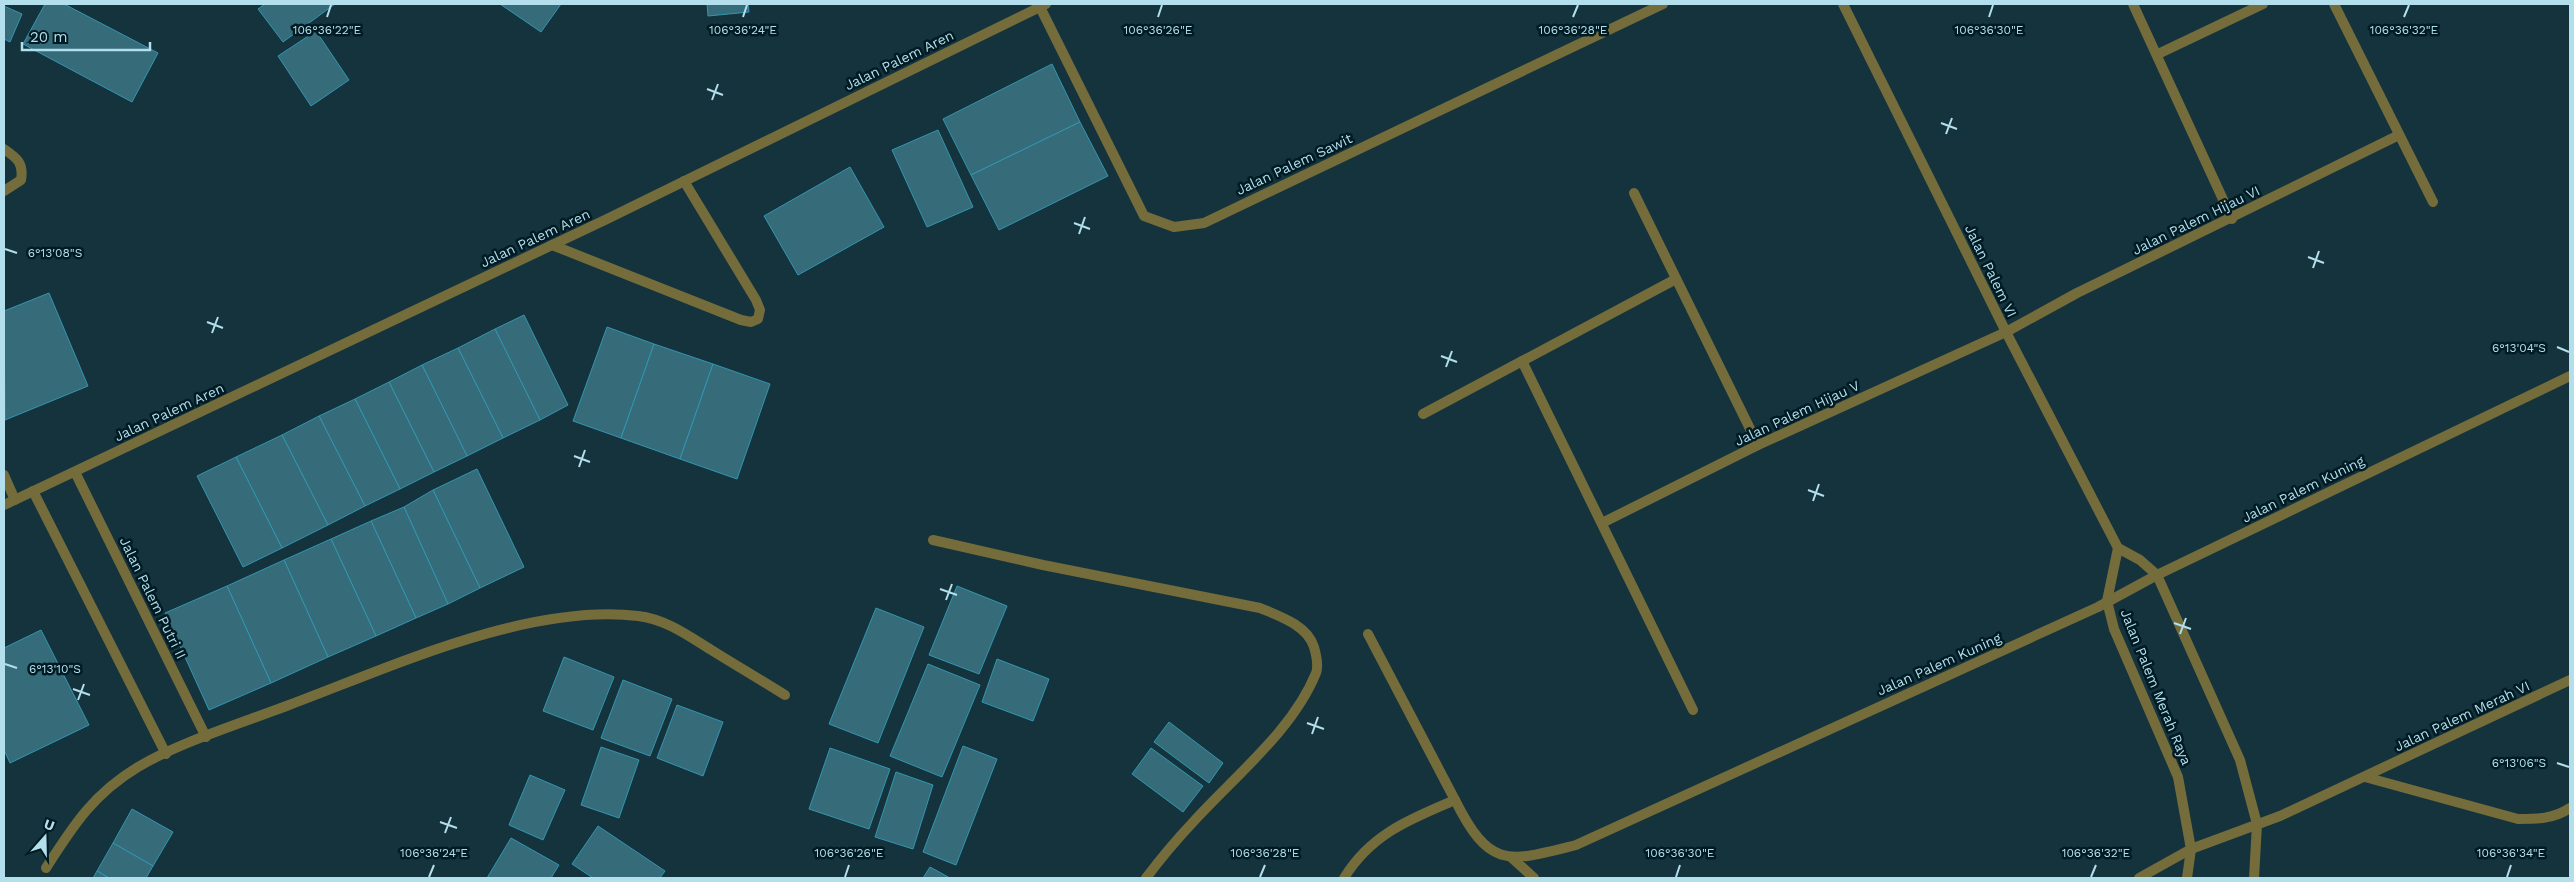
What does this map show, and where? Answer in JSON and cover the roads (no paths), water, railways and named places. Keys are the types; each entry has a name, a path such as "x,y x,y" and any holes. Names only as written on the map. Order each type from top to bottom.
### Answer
{"street":[{"name":"Jalan Palem Sawit","path":"1043,5 1144,216 1174,227 1204,223 1664,4"},
{"name":"Jalan Palem VI","path":"1844,4 2006,332 2118,548"},
{"path":"2133,4 2158,54 2232,218"},
{"path":"2158,54 2263,4"},
{"path":"2334,4 2434,202"},
{"name":"Jalan Palem Aren","path":"4,505 552,245 1043,5"},
{"name":"Jalan Palem Hijau VI","path":"2006,332 2077,293 2400,135"},
{"path":"4,149 19,159 23,171 21,180 4,190"},
{"path":"552,245 742,320 752,322 758,319 760,310 756,300 684,181"},
{"path":"1634,193 1758,445"},
{"path":"1423,414 1676,278"},
{"name":"Jalan Palem Hijau V","path":"1602,523 1758,445 2006,332"},
{"path":"1522,361 1693,710"},
{"name":"Jalan Palem Kuning","path":"1368,634 1469,827 1488,847 1504,856 1524,858 1576,844 2107,602 2157,575 2570,376"},
{"name":"Jalan Palem Putri II","path":"74,472 206,737"},
{"path":"4,475 15,500"},
{"path":"33,492 166,754"},
{"path":"933,540 1043,565 1260,608 1289,620 1307,634 1314,645 1317,671 1298,705 1264,749 1194,820 1146,878"},
{"path":"2118,548 2140,560 2157,575 2240,760 2256,824 2254,878"},
{"name":"Jalan Palem Merah Raya","path":"2118,548 2107,602 2114,629 2178,777 2191,849 2187,878"},
{"path":"46,868 81,814 103,793 138,767 206,737 442,648 528,623 607,614 640,616 668,624 785,695"},
{"name":"Jalan Palem Merah VI","path":"2139,878 2191,849 2280,816 2570,680"},
{"path":"2365,777 2518,819 2541,819 2558,816 2570,808"},
{"path":"1344,878 1366,850 1402,822 1455,800"},
{"path":"1511,857 1534,878"}]}
